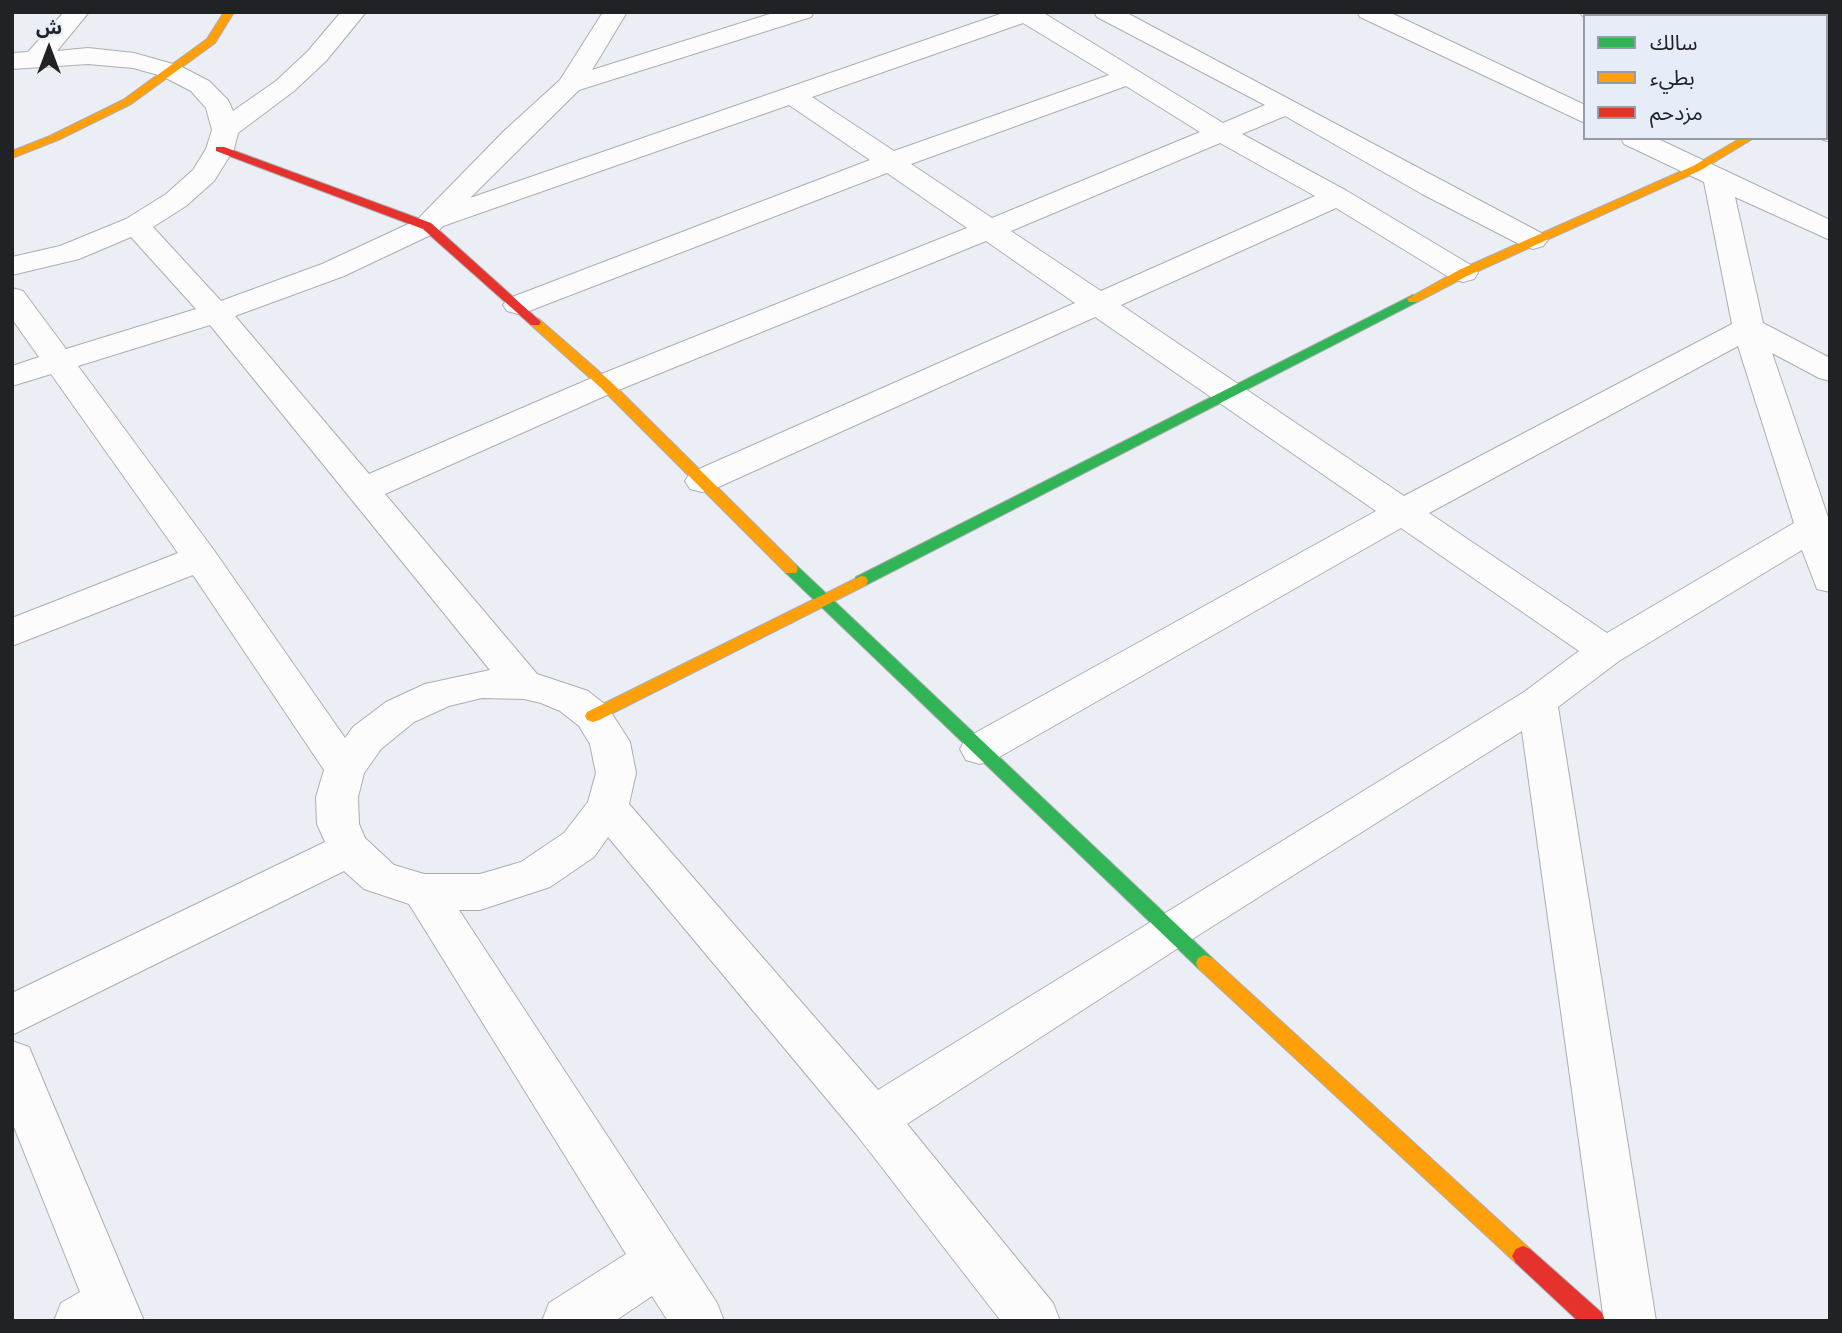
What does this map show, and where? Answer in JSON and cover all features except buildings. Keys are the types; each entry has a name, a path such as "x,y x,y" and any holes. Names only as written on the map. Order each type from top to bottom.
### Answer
{"main road":[{"path":"12,155 54,138 127,102 211,40 229,12"},
{"path":"223,139 431,223 605,384 821,599 1170,930 1594,1321"},
{"path":"593,716 1231,394 1463,273 1693,161 1744,140"}],"street":[{"path":"25,59 77,12"},
{"path":"12,267 69,253 136,225 176,200 204,175 223,139 317,56 354,12"},
{"path":"431,223 514,137 570,85 615,12"},
{"path":"570,85 802,12"},
{"path":"1106,12 1533,240"},
{"path":"1369,12 1583,114"},
{"path":"12,376 216,313 333,270 431,223 1026,13 1221,133 1337,197 1463,273"},
{"path":"25,59 88,56 134,61 171,71 201,86 219,106 223,139"},
{"path":"518,305 890,162 1128,77"},
{"path":"792,94 1606,652"},
{"path":"363,490 605,384 1286,106"},
{"path":"1639,140 1693,161 1830,231"},
{"path":"1693,161 1748,328 1821,533 1830,580"},
{"path":"702,481 1337,197"},
{"path":"136,225 216,313 524,685"},
{"path":"12,297 60,360 200,558 345,769"},
{"path":"1748,328 1830,371"},
{"path":"980,749 1402,512 1748,328"},
{"path":"873,1119 1170,930 1538,702 1606,652 1821,533"},
{"path":"12,633 200,558"},
{"path":"482,684 524,685 562,696 593,716 610,742 616,773 607,807 579,845 535,876 480,892 424,892 379,877 349,849 338,824 337,797 345,769 368,738 400,712 439,694 482,684"},
{"path":"1538,702 1630,1321"},
{"path":"607,807 873,1119 1034,1321"},
{"path":"12,1015 349,849"},
{"path":"424,892 658,1263 698,1321"},
{"path":"12,1062 103,1315"},
{"path":"568,1321 658,1263"}],"traffic: fast":[{"path":"861,581 1413,299"},
{"path":"791,569 1205,963"}],"traffic: slow":[{"path":"12,155 54,138 127,102 211,41 229,12"},
{"path":"1413,299 1463,273 1697,168 1746,140"},
{"path":"535,322 605,384 791,569"},
{"path":"593,716 861,581"},
{"path":"1205,963 1523,1256"}],"traffic: jam":[{"path":"220,149 427,226 535,322"},
{"path":"1523,1256 1594,1321"}]}
